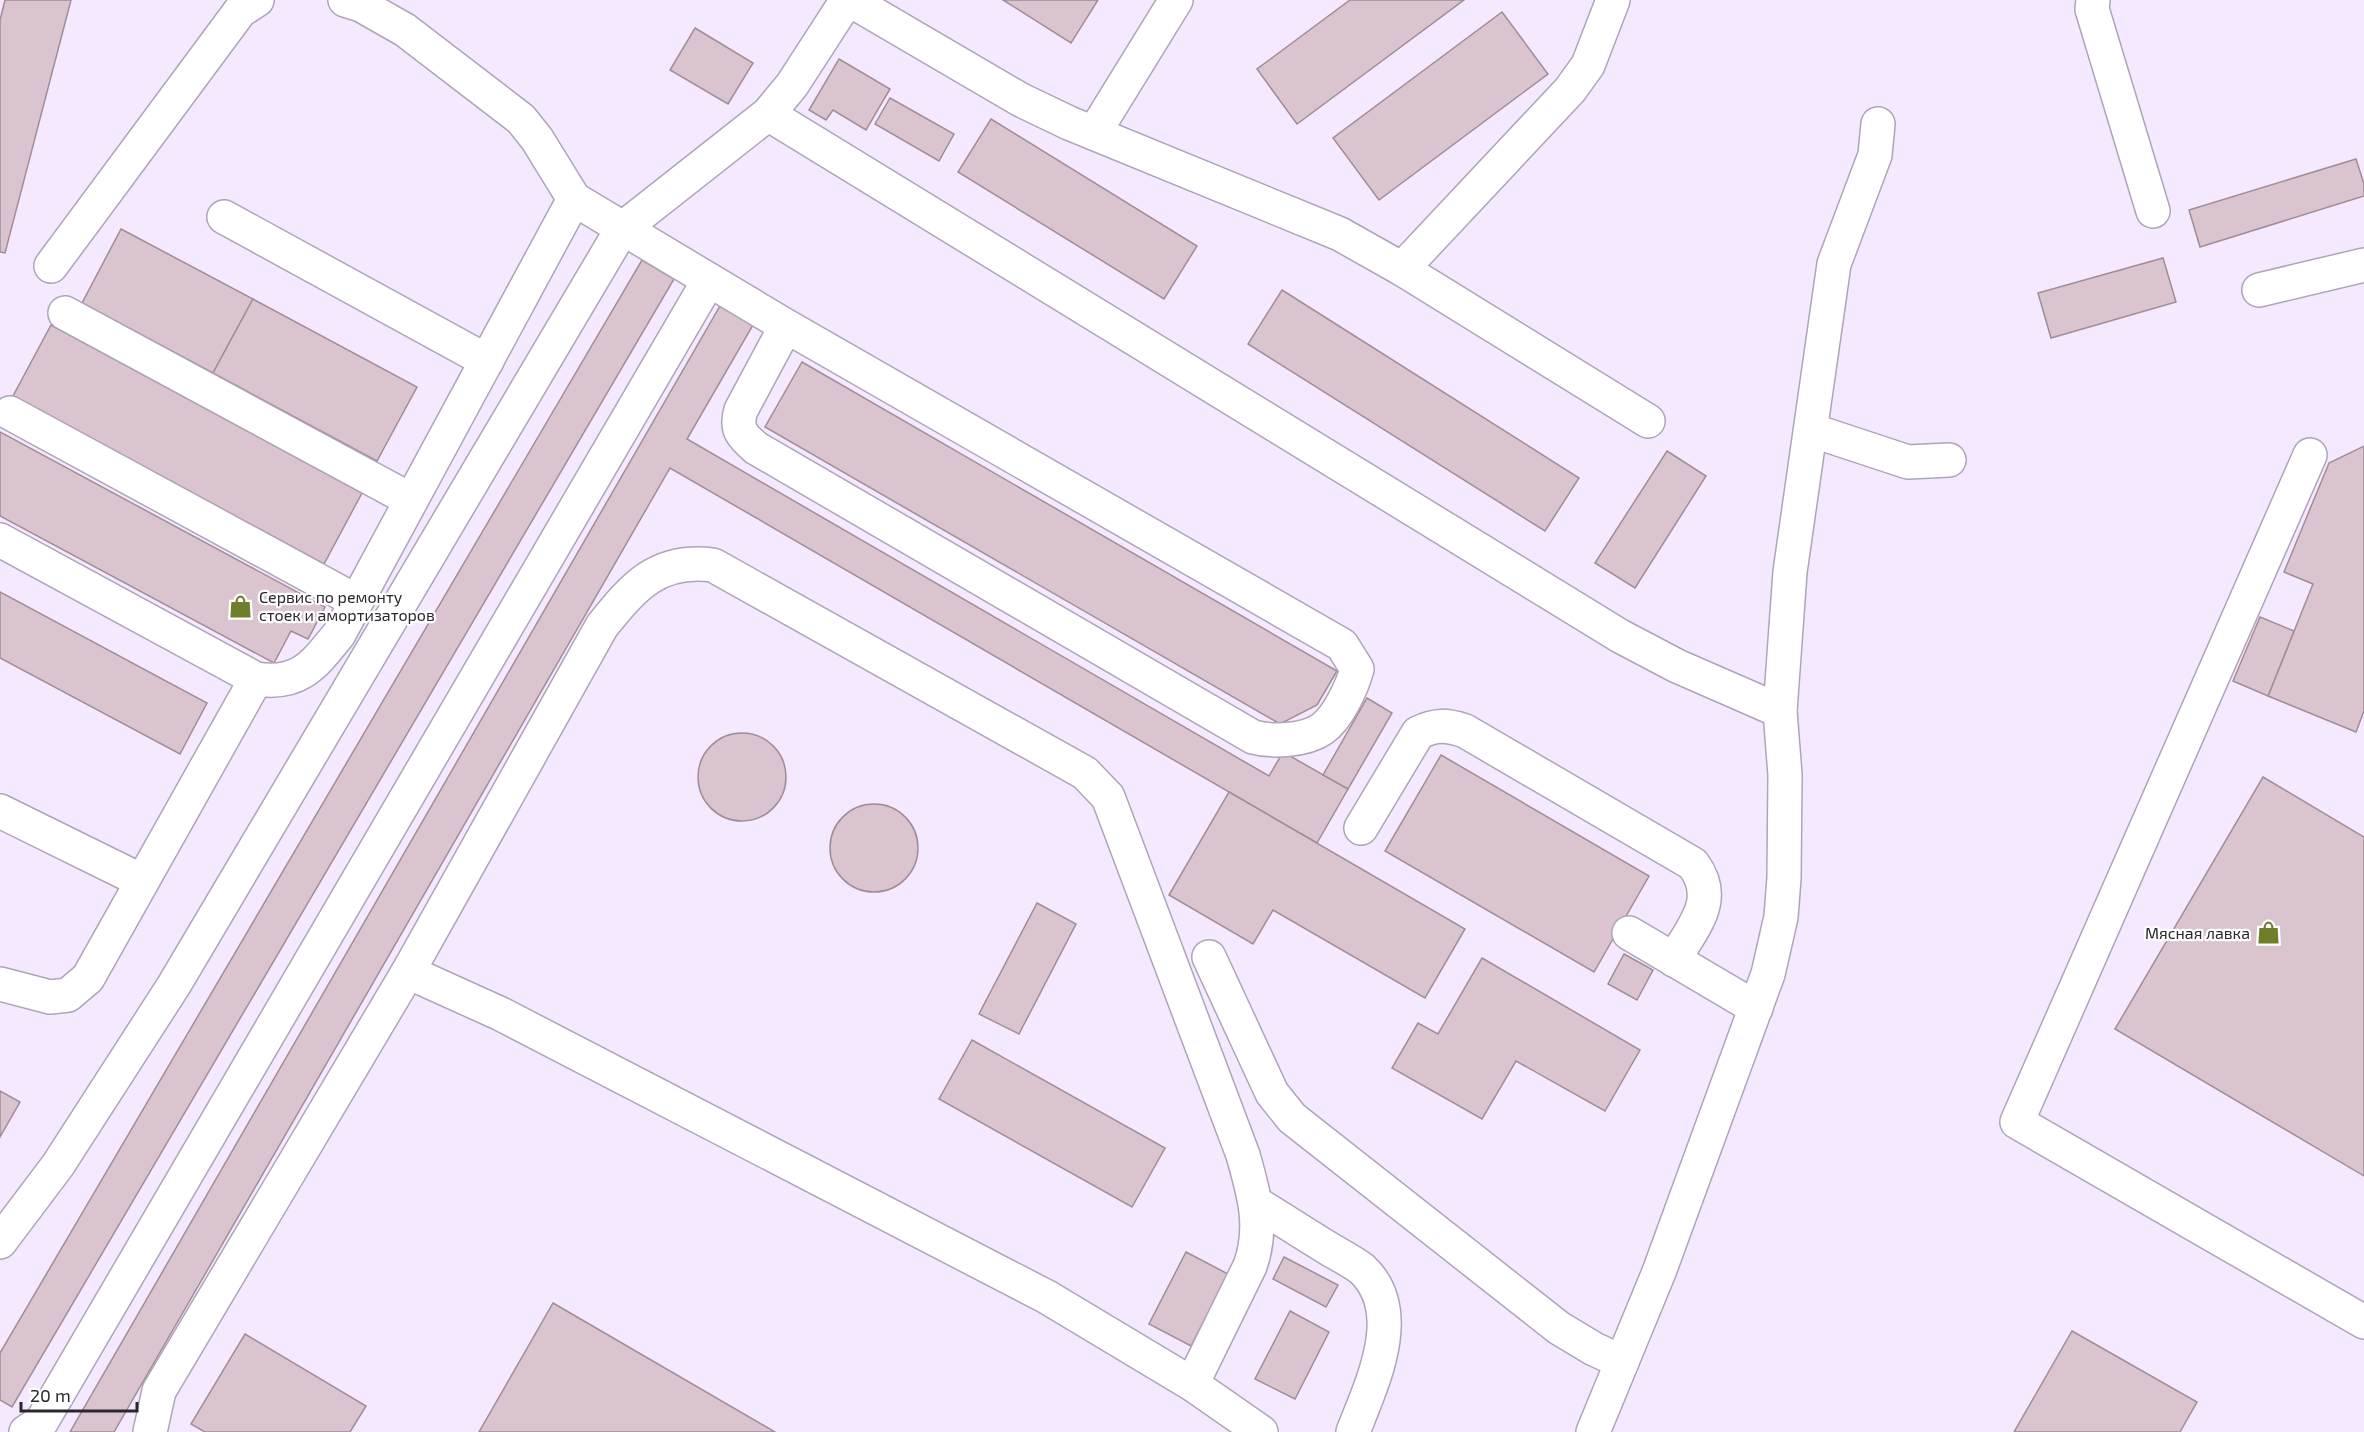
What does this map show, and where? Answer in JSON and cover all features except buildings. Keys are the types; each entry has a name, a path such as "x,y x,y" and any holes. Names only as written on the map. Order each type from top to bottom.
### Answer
{"lane":[{"path":"51,266 240,11 256,0"},
{"path":"345,0 361,5 405,30 521,119 537,139 574,199 786,326 1342,645 1357,669 1354,680 1331,719 1322,729 1308,735 1268,741 1253,737 756,448 740,435 737,421 786,326"},
{"path":"0,1242 58,1165 174,985 622,229 768,114 792,85 848,0 1022,100 1094,133 1340,234 1402,269 1648,421"},
{"path":"1094,133 1176,0"},
{"path":"1402,269 1570,90 1588,65 1613,0"},
{"path":"2093,0 2092,9 2153,211"},
{"path":"768,114 1620,636 1677,666 1780,711"},
{"path":"1593,1432 1659,1272 1768,974 1780,916 1784,878 1785,775 1780,711 1790,572 1834,264 1875,155 1878,124"},
{"path":"0,540 256,679 276,682 294,678 317,661 339,634 574,199"},
{"path":"224,217 487,361"},
{"path":"2259,290 2364,265"},
{"path":"26,1432 42,1421 708,280"},
{"path":"65,313 411,500"},
{"path":"10,413 356,601"},
{"path":"1811,430 1908,462 1949,460"},
{"path":"2310,455 2016,1122 2360,1312"},
{"path":"150,1432 159,1391 408,972 602,626 633,591 661,570 688,562 713,565 1085,773 1108,797 1243,1155 1257,1204 1257,1248 1192,1384"},
{"path":"0,984 50,997 68,995 88,978 256,679"},
{"path":"1361,828 1418,733 1432,726 1447,725 1466,731 1693,864 1702,876 1707,891 1704,905 1674,960"},
{"path":"0,811 142,881"},
{"path":"1629,933 1756,1008"},
{"path":"1209,957 1272,1092 1292,1118 1559,1328 1594,1349 1622,1362"},
{"path":"408,972 501,1014 1047,1297 1192,1384 1261,1432"},
{"path":"1257,1204 1362,1269 1376,1287 1383,1309 1383,1342 1375,1375 1353,1432"}],"shaded area":[{"path":"0,0 2364,0 2364,1432 0,1432"}],"place":[{"name":"Сервис по ремонту стоек и амортизаторов","path":"241,606"},
{"name":"Мясная лавка","path":"2268,933"}]}
